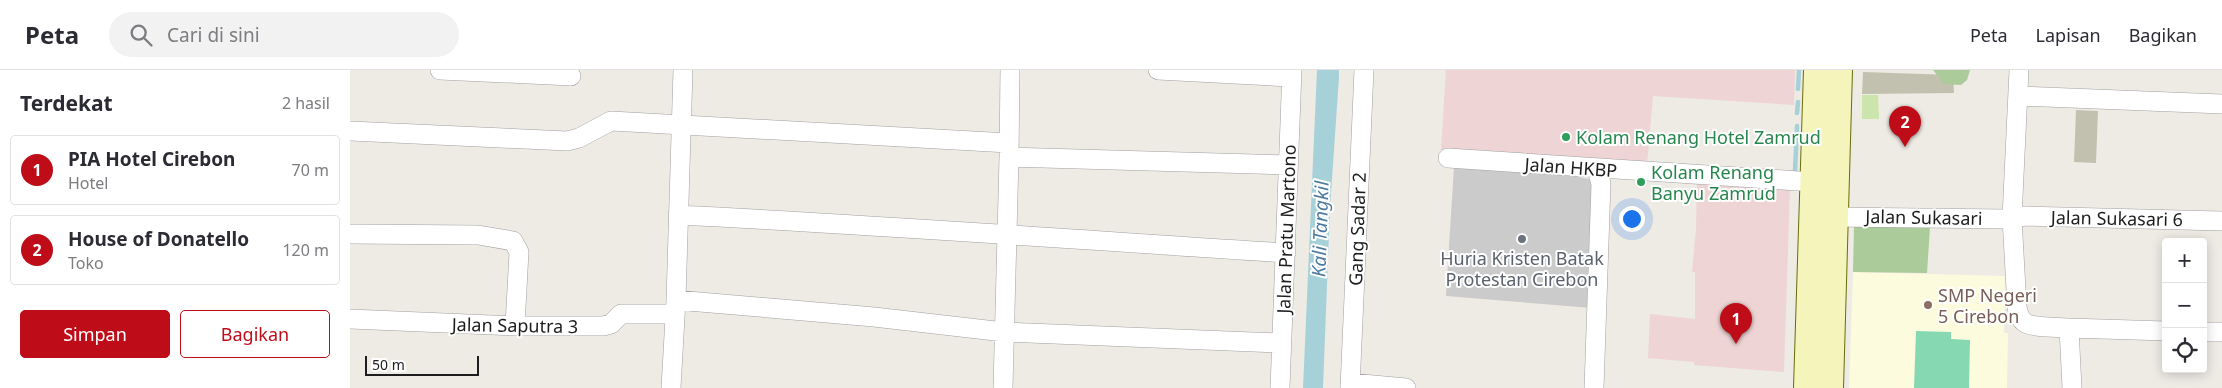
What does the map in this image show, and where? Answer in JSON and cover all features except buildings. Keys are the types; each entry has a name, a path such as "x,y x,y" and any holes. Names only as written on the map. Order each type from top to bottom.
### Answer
{"main road":[{"path":"1807,388 1821,169 1817,70"},
{"path":"1830,388 1835,216 1821,169 1839,70"}],"street":[{"path":"440,70 571,76"},
{"path":"670,388 675,307 683,70"},
{"path":"1003,388 1010,150 1010,70"},
{"path":"1158,70 1291,74"},
{"name":"Gang Sadar 2","path":"1351,386 1364,70"},
{"path":"2019,70 2012,218 2017,307 2020,317 2030,325 2162,331"},
{"name":"Jalan Pratu Martono","path":"1280,388 1291,74"},
{"path":"2018,96 2222,104"},
{"path":"350,131 567,141 579,138 611,121 682,124 1010,150 1287,165"},
{"name":"Jalan HKBP","path":"1448,158 1597,169 1821,169"},
{"path":"1594,388 1601,184 1597,169"},
{"path":"678,215 858,224 1007,236 1286,253"},
{"name":"Jalan Sukasari","path":"1835,216 2012,218"},
{"name":"Jalan Sukasari 6","path":"2012,218 2025,216 2222,221"},
{"path":"350,234 478,235 513,241 518,252 515,326"},
{"name":"Jalan Saputra 3","path":"350,318 515,326 603,326 611,324 621,314 675,307 874,317 1004,332 1281,343"},
{"path":"2068,328 2072,388"},
{"path":"2207,332 2222,332"},
{"path":"1351,386 1406,388"}],"shaded area":[{"path":"1446,70 1795,70 1794,105 1653,96 1647,164 1441,150"},
{"path":"1863,72 1953,75 1954,93 1862,94"},
{"path":"2076,110 2098,111 2096,163 2074,162"},
{"name":"Huria Kristen Batak Protestan Cirebon","path":"1454,167 1561,173 1597,181 1592,308 1446,296"},
{"path":"1697,183 1790,187 1784,372 1694,365 1694,362 1648,358 1650,314 1695,319 1695,272 1692,272 1696,229"},
{"name":"SMP Negeri 5 Cirebon","path":"1853,272 2005,276 2004,333 2008,333 2007,388 1849,388"}],"green space":[{"path":"1933,70 1970,70 1967,80 1961,85 1944,84"},
{"path":"1862,95 1878,95 1879,119 1862,119"},
{"path":"1854,227 1930,227 1927,273 1853,272"},
{"path":"1916,331 1951,332 1951,339 1970,340 1969,388 1914,388"}],"water":[{"name":"Kali Tangkil","path":"1317,70 1339,70 1339,77 1330,208 1323,388 1303,388"}],"waterway":[{"path":"1798,89 1799,70"},
{"path":"1797,113 1798,102"},
{"path":"1795,172 1797,126"}],"place":[{"name":"Kolam Renang Hotel Zamrud","path":"1566,137"},
{"name":"House of Donatello","path":"1905,147"},
{"name":"Kolam Renang Banyu Zamrud","path":"1641,182"},
{"name":"Huria Kristen Batak Protestan Cirebon","path":"1522,239"},
{"name":"SMP Negeri 5 Cirebon","path":"1928,305"},
{"name":"PIA Hotel Cirebon","path":"1736,344"}]}
